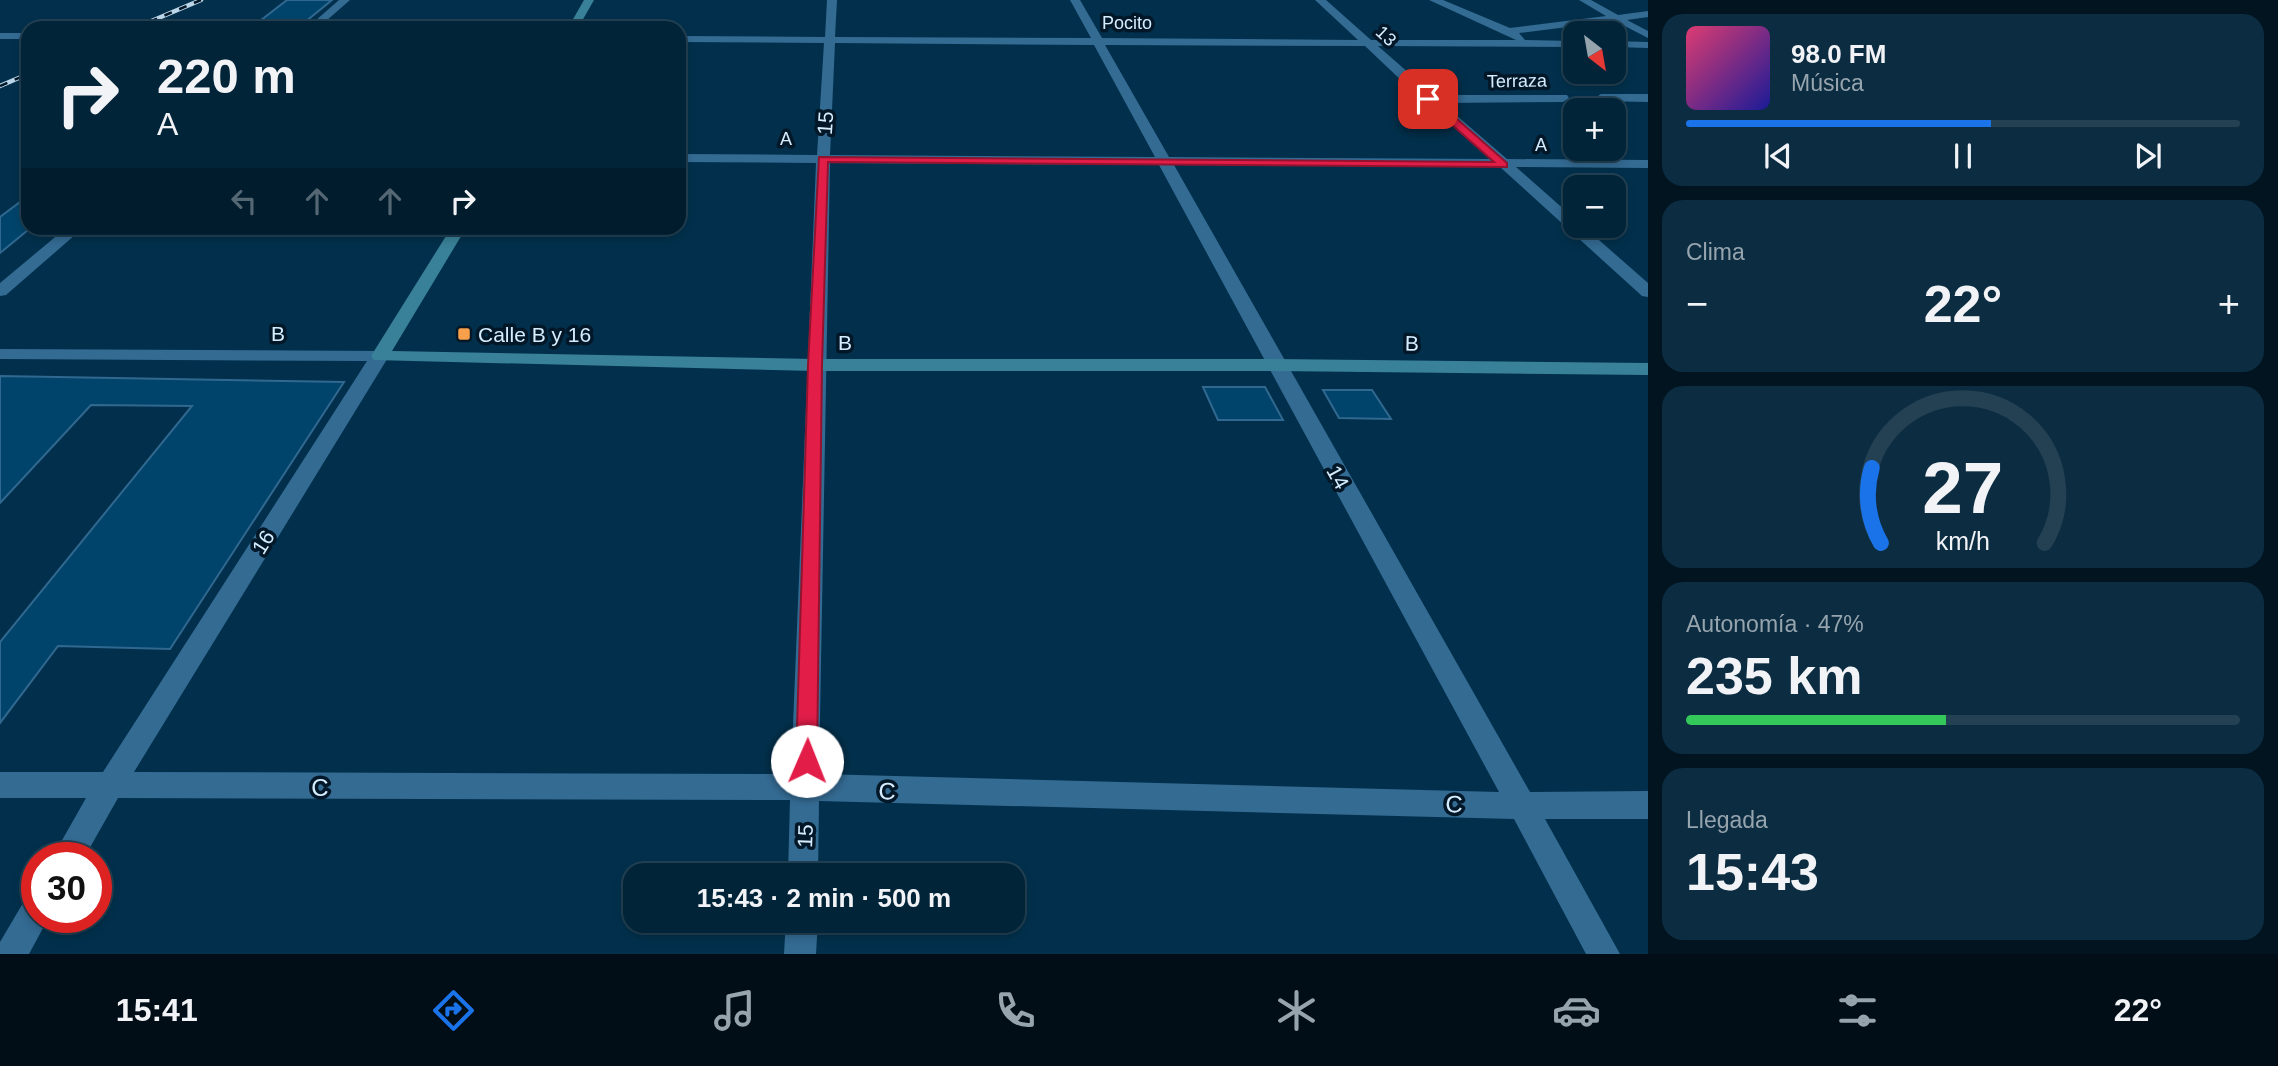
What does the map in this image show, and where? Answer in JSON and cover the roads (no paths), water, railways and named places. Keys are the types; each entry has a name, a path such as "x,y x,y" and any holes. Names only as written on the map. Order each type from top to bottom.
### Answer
{"street":[{"path":"320,21 345,0"},
{"path":"577,21 589,0"},
{"name":"15","path":"803,863 815,365 832,0"},
{"name":"14","path":"1075,0 1604,954"},
{"name":"13","path":"1320,0 1428,99 1648,292"},
{"path":"1434,0 1509,31 1529,44"},
{"path":"1584,0 1648,35"},
{"path":"1509,31 1648,14"},
{"path":"0,36 21,36"},
{"name":"Pocito","path":"686,39 1563,44"},
{"path":"1626,44 1648,45"},
{"name":"Terraza","path":"1428,99 1563,98"},
{"path":"1626,98 1648,98"},
{"name":"A","path":"686,158 1648,164"},
{"path":"0,291 67,235"},
{"name":"16","path":"76,842 454,235"},
{"name":"B","path":"0,354 380,356 815,365 1275,365 1648,369"},
{"name":"C","path":"0,785 806,787 1524,806 1648,805"},
{"path":"11,954 23,933"},
{"path":"800,954 801,933"}],"railway":[{"path":"152,21 201,0"},
{"path":"0,86 21,77"}],"place":[{"name":"Calle B y 16","path":"464,334"}]}
